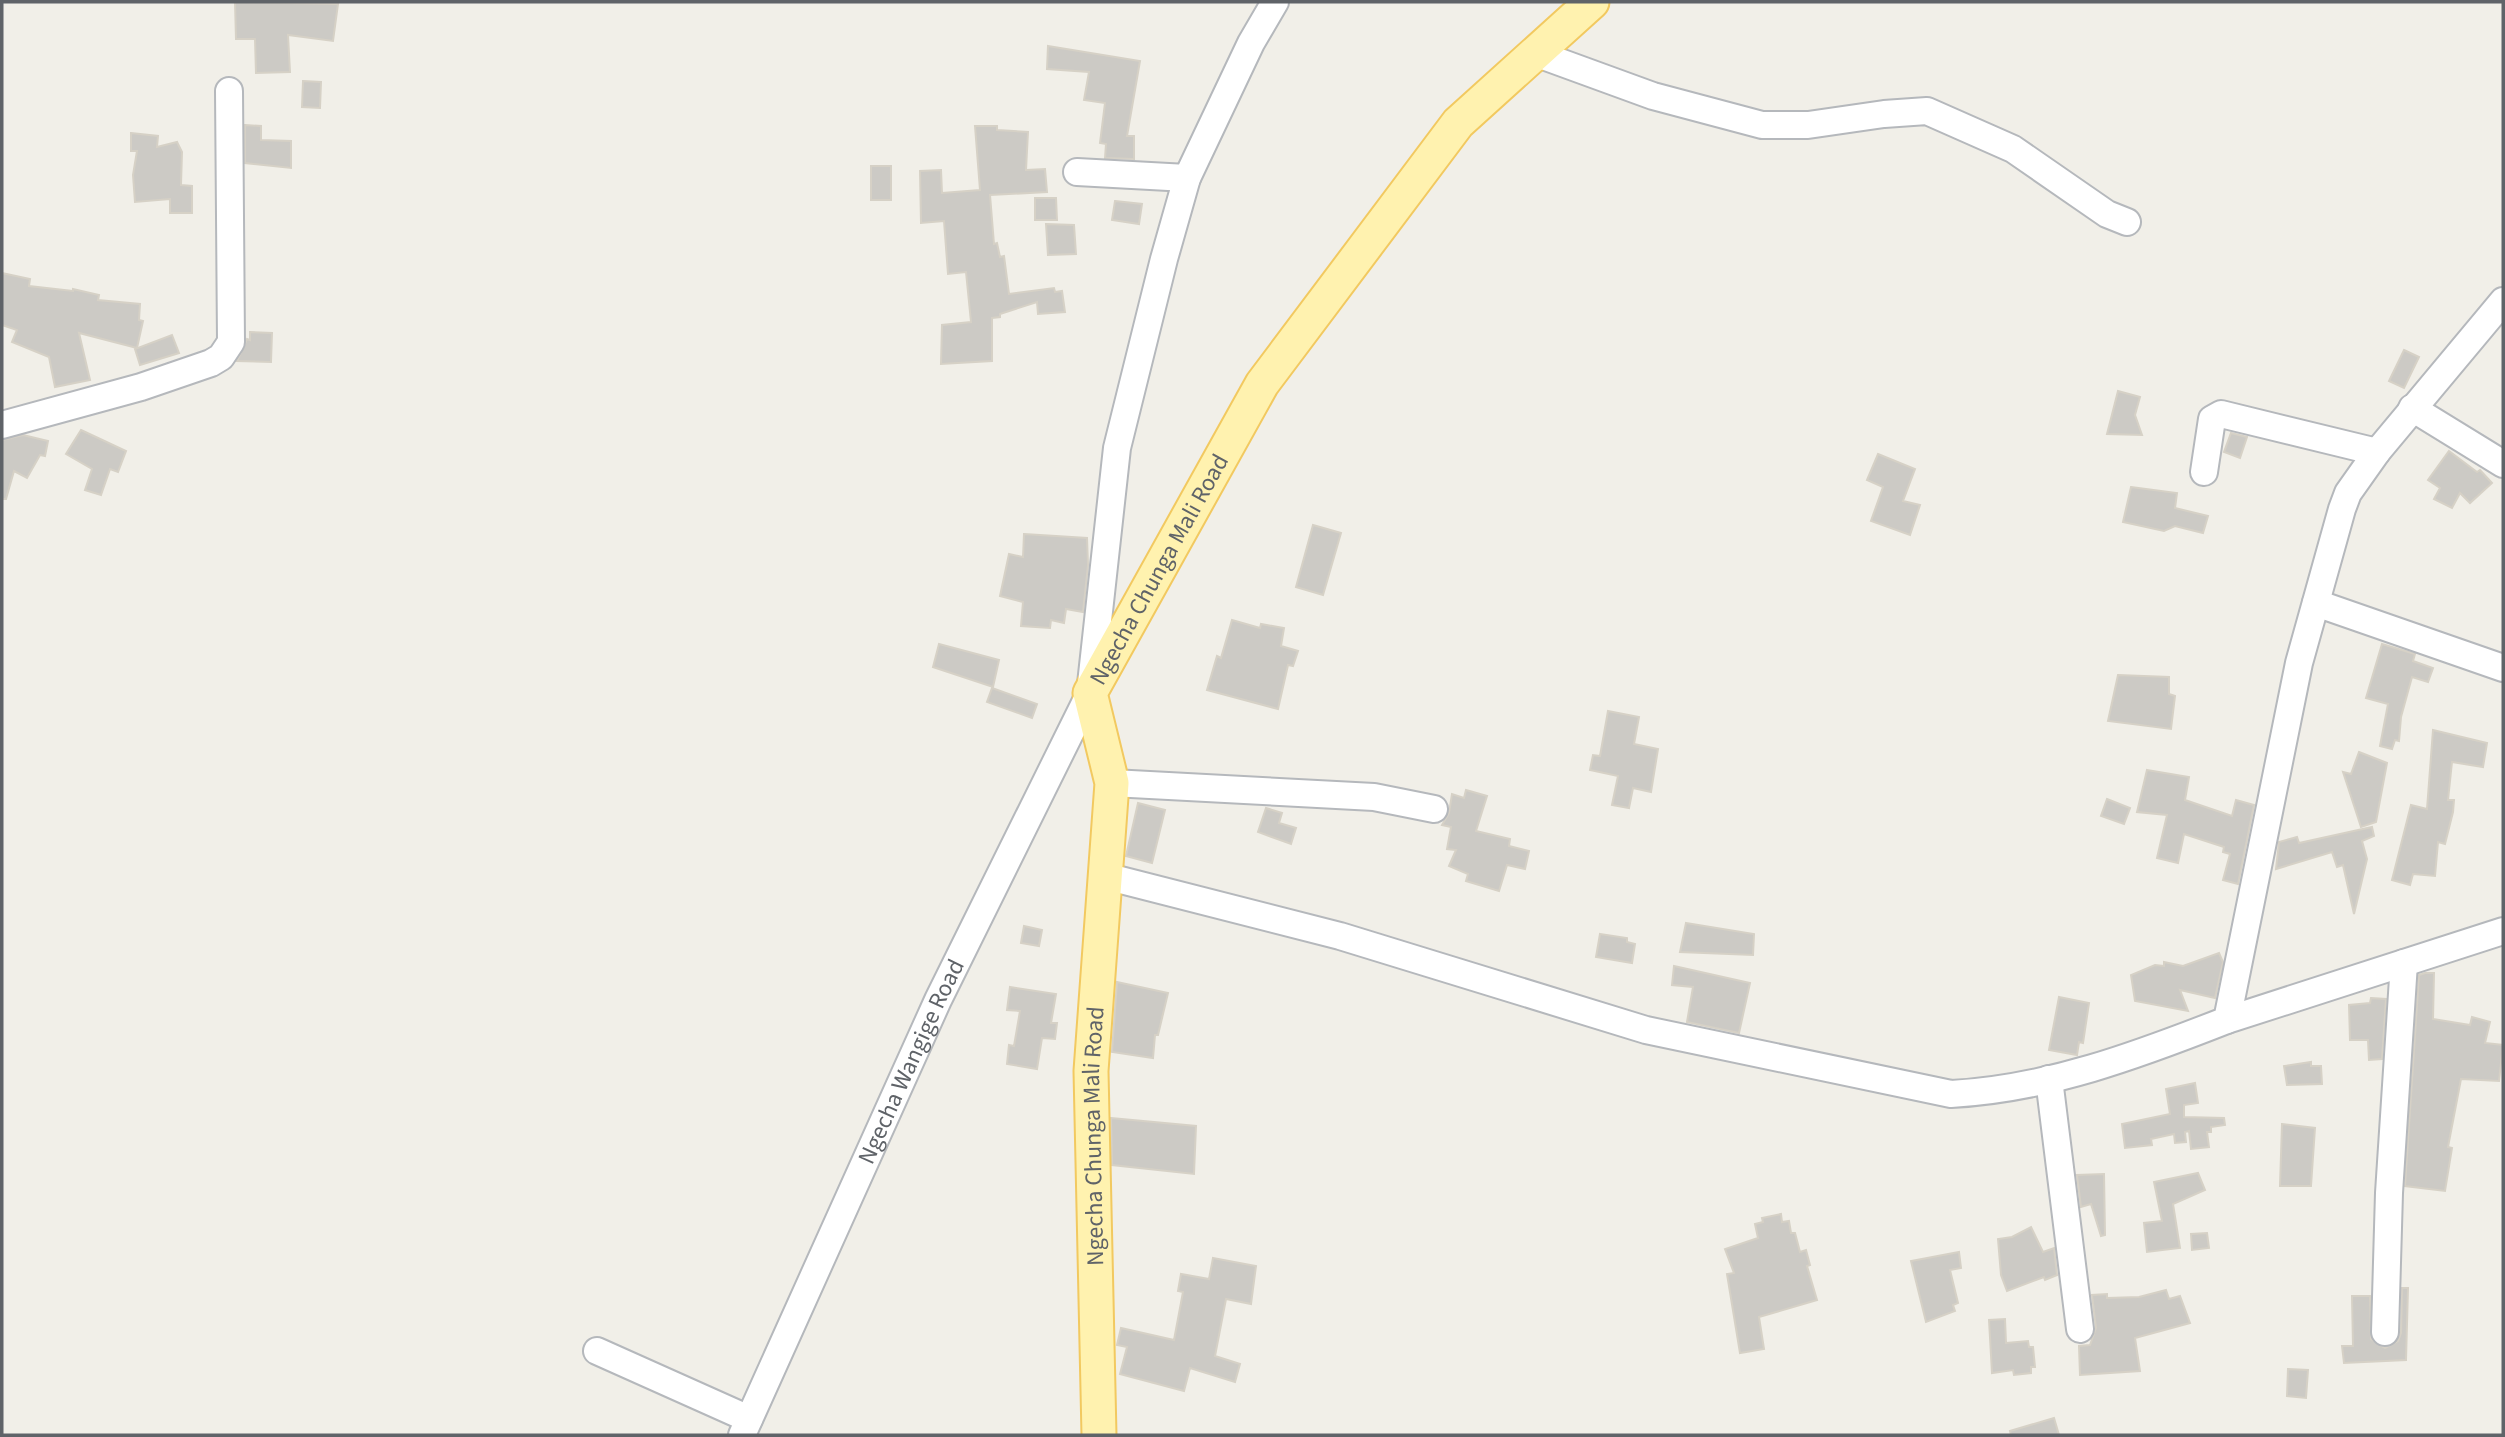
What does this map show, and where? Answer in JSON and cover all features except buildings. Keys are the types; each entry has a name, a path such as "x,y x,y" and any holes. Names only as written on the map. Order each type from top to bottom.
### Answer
{"main road":[{"name":"Ngecha Chunga Mali Road","path":"1099,1435 1091,1071 1112,783 1090,693 1262,383 1458,123 1592,2"}],"street":[{"path":"1090,693 1117,448 1164,259 1187,178 1251,43 1275,2"},
{"path":"1535,53 1653,96 1762,125 1808,125 1927,111 2013,149 2107,215 2127,222"},
{"path":"2,425 141,387 221,357 231,342 229,91"},
{"path":"1077,172 1187,178"},
{"path":"2227,1020 2300,663 2348,493 2412,408 2503,300"},
{"path":"2412,408 2503,464"},
{"path":"2204,472 2212,419 2221,415 2377,452"},
{"path":"2316,603 2503,668"},
{"name":"Ngecha Wangige Road","path":"746,1427 938,1000 1090,693"},
{"path":"1112,783 1374,797 1434,809"},
{"path":"1105,876 1339,936 1646,1031 1951,1094 1998,1092 2131,1058 2227,1020 2503,932"},
{"path":"2385,1332 2389,1193 2404,963"},
{"path":"2049,1079 2080,1329"},
{"path":"597,1351 746,1427"}]}
